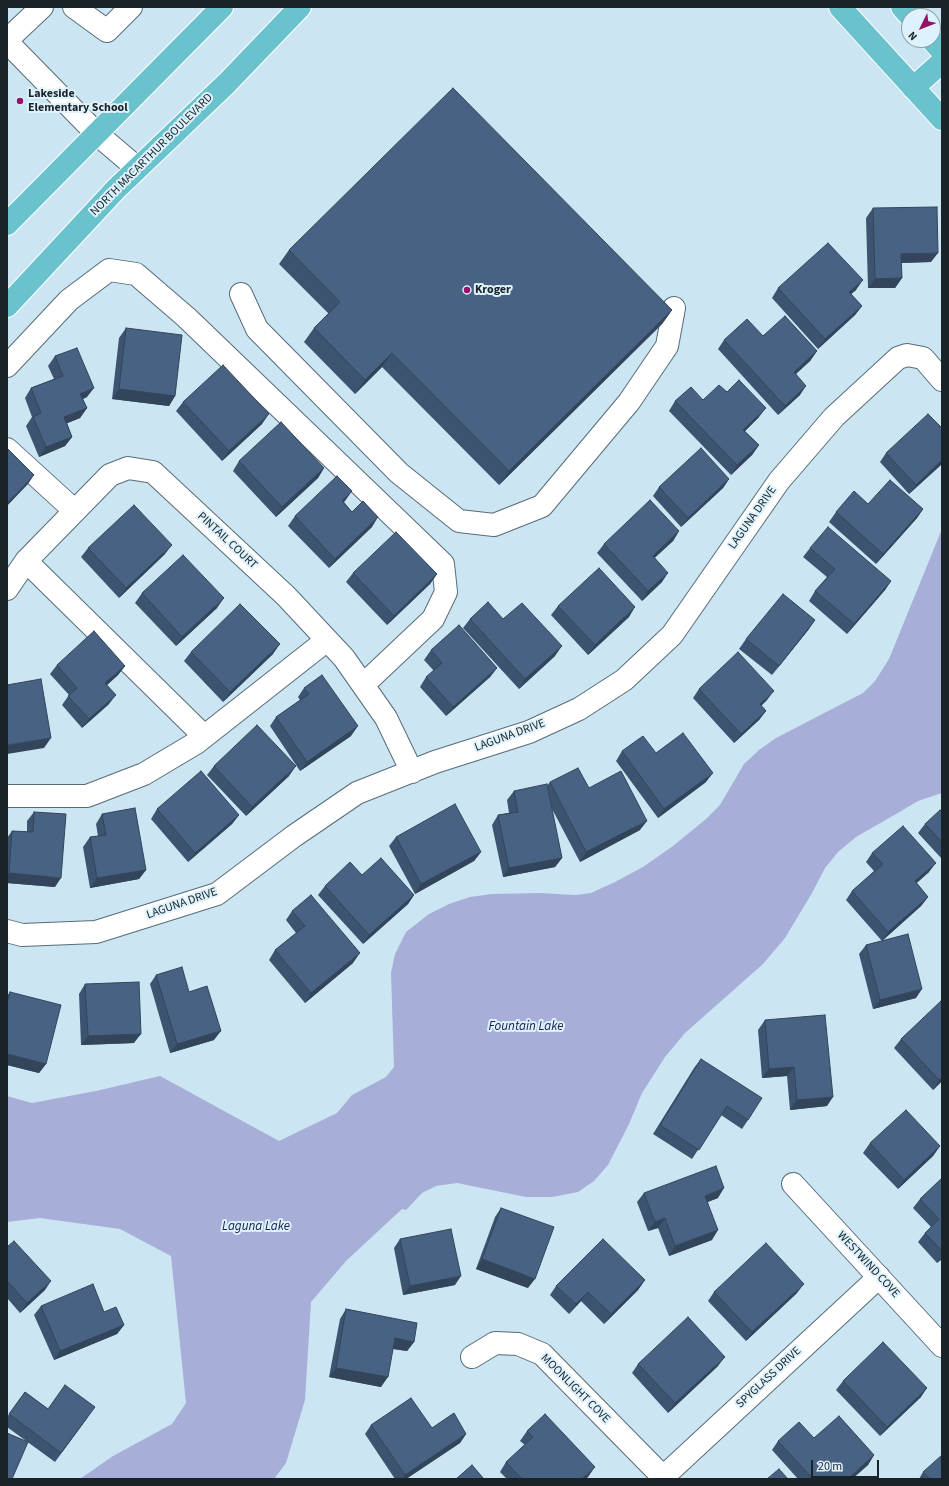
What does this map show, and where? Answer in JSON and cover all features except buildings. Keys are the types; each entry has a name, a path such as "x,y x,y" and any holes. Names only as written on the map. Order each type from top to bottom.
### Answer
{"main road":[{"path":"7,224 222,7"},
{"name":"NORTH MACARTHUR BOULEVARD","path":"7,306 137,168 227,82 300,7"},
{"path":"840,7 942,119"},
{"path":"913,88 942,62"}],"street":[{"path":"42,7 7,41 97,134 137,168"},
{"path":"74,7 107,31 131,7"},
{"path":"7,366 69,300 109,270 136,274 186,317 443,564 446,592 432,619 363,685"},
{"path":"241,294 257,329 399,473 459,521 494,525 542,506 629,402 667,346 674,308"},
{"name":"LAGUNA DRIVE","path":"7,931 22,934 96,932 217,894 294,836 357,793 435,762 529,732 579,709 624,680 672,635 779,481 834,417 898,358 907,355 923,358 942,380"},
{"path":"7,449 75,511"},
{"name":"PINTAIL COURT","path":"7,589 26,561 110,475 128,468 153,472 286,596 344,658 386,718 412,772"},
{"path":"26,561 204,736"},
{"path":"7,796 87,796 144,774 196,742 327,640"},
{"name":"WESTWIND COVE","path":"793,1184 942,1346"},
{"name":"SPYGLASS DRIVE","path":"662,1478 878,1277"},
{"name":"MOONLIGHT COVE","path":"472,1357 495,1343 518,1344 542,1354 662,1478"}],"water":[{"name":"Fountain Lake","path":"942,529 942,793 918,801 856,837 838,852 825,868 785,938 763,964 685,1033 665,1057 642,1093 629,1124 608,1165 594,1181 578,1192 552,1197 526,1197 457,1183 436,1186 422,1193 406,1210 402,1209 346,1261 311,1302 305,1400 286,1463 274,1479 80,1479 113,1456 172,1424 186,1403 171,1256 120,1229 40,1218 7,1222 7,1096 32,1103 96,1091 160,1076 279,1141 337,1113 352,1095 386,1077 394,1067 391,973 395,954 406,932 429,914 449,904 470,897 492,894 540,893 575,895 591,893 643,867 673,846 706,819 720,805 744,764 759,750 776,738 863,693 875,681 889,659"}],"place":[{"name":"Lakeside Elementary School","path":"20,101"},
{"name":"Kroger","path":"467,290"}],"water label":[{"name":"Laguna Lake","path":"256,1227"}]}
